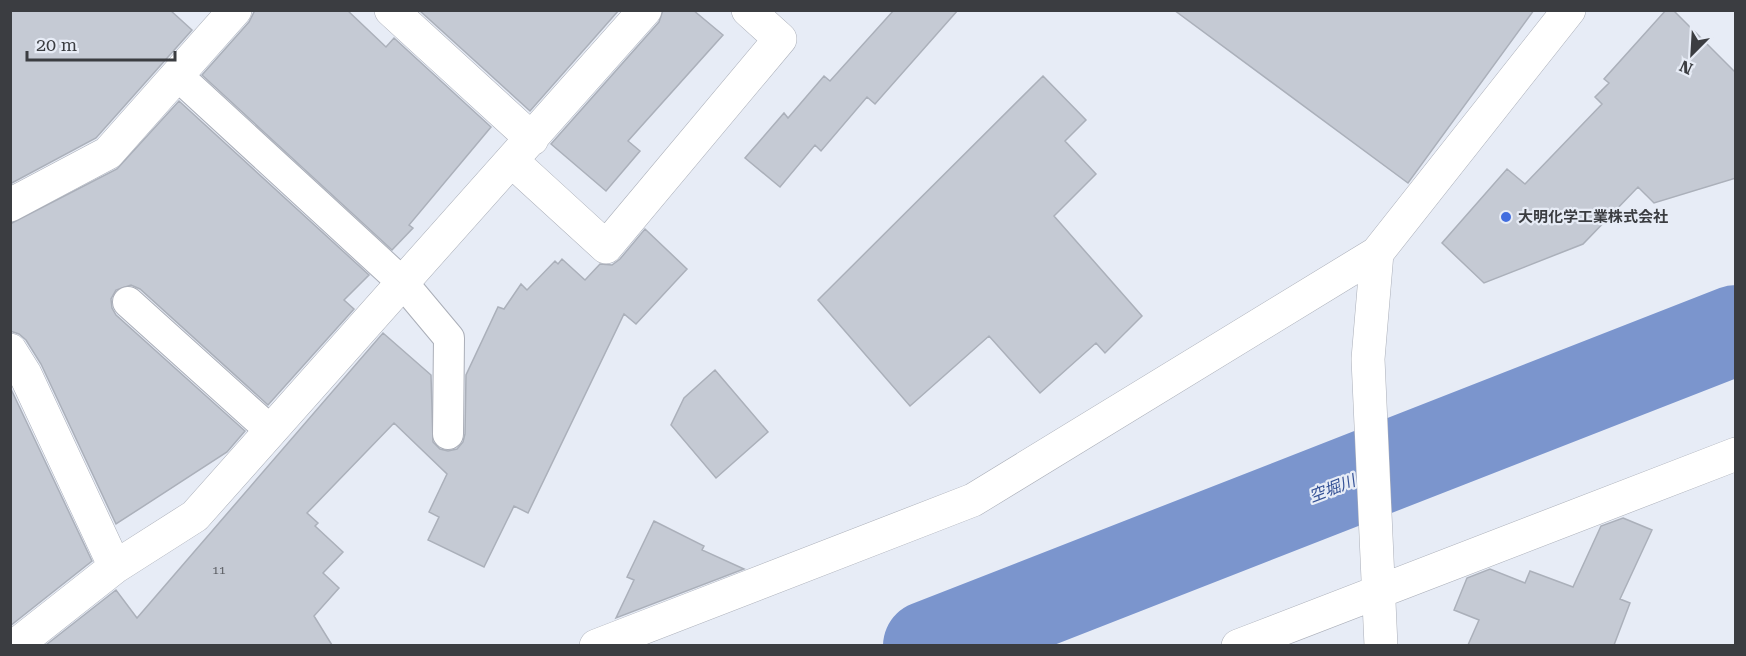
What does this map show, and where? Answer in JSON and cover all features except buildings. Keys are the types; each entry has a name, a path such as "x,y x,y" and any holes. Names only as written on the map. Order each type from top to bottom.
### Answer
{"street":[{"path":"10,205 108,153 235,10"},
{"path":"392,10 522,150 606,247 780,39 748,10"},
{"path":"15,645 115,567 195,516 645,10"},
{"path":"596,645 973,500 1377,253 1569,10"},
{"path":"1377,253 1368,359 1381,645"},
{"path":"10,350 25,374 115,567"},
{"path":"1238,645 1736,454"}],"lane":[{"path":"177,75 403,283 449,338 447,434"},
{"path":"128,302 271,431"}],"waterway":[{"name":"空堀川","path":"928,646 1736,330"}],"place":[{"name":"大明化学工業株式会社","path":"1506,217"}]}
